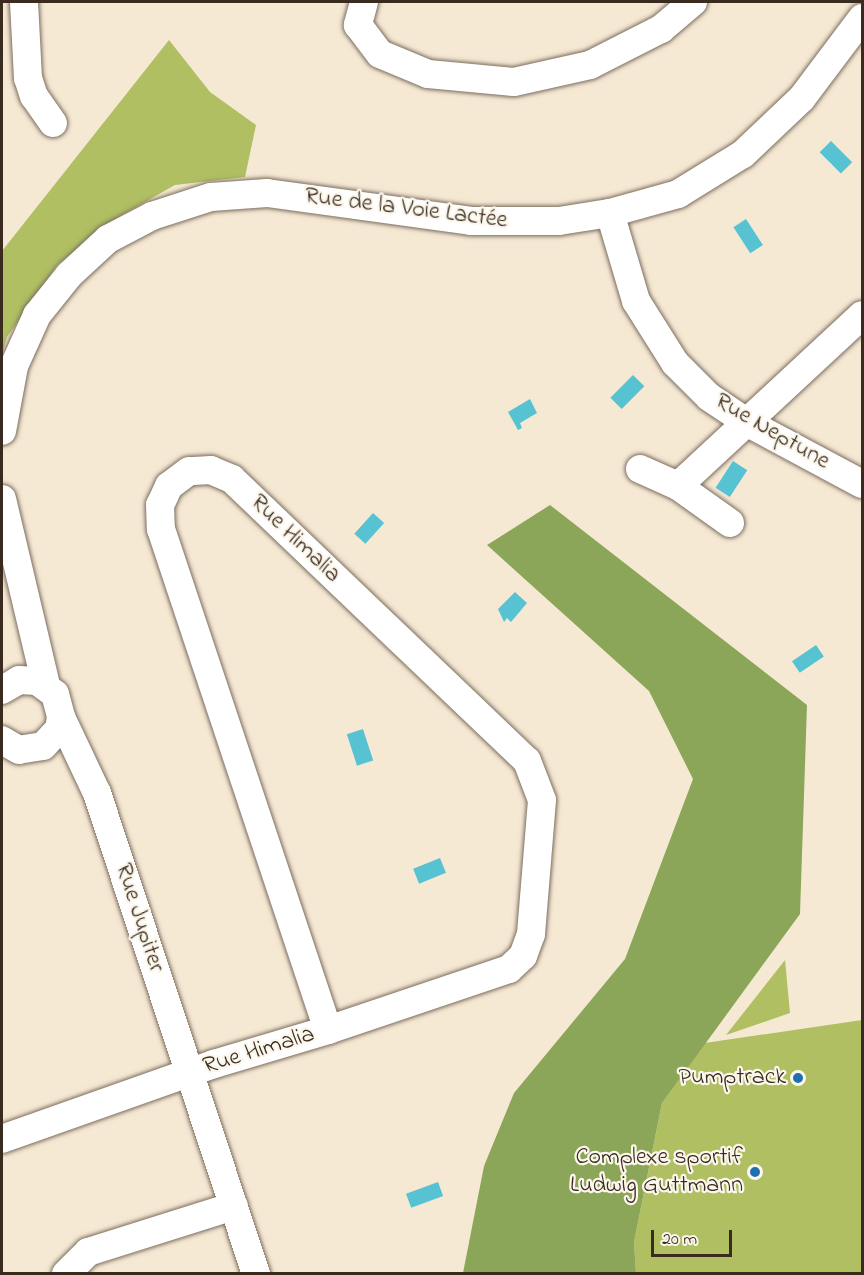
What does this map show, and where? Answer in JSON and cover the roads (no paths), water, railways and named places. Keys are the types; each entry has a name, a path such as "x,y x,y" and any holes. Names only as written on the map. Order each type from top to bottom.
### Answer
{"street":[{"path":"24,2 28,78 34,96 53,123"},
{"path":"364,2 358,25 380,54 428,74 514,82 590,65 661,29 693,2"},
{"name":"Rue de la Voie Lactée","path":"2,431 14,366 36,315 69,275 108,239 152,216 211,197 267,193 471,221 559,221 610,213 678,194 743,154 802,98 862,18"},
{"name":"Rue Neptune","path":"610,213 636,301 675,363 709,397 748,423 862,484"},
{"path":"678,486 862,315"},
{"path":"640,469 678,486 730,523"},
{"name":"Rue Himalia","path":"190,1073 328,1030 509,969 523,956 531,934 542,800 537,780 527,761 232,479 211,470 189,471 169,486 160,505 161,529 328,1030"},
{"path":"2,498 25,612 46,685"},
{"path":"25,612 6,686 28,680 46,685"},
{"name":"Rue Jupiter","path":"46,685 55,694 61,717 97,793 256,1274"},
{"path":"10,746 52,739 61,717"},
{"path":"10,746 83,767"},
{"path":"2,1139 190,1073"},
{"path":"66,1274 88,1252 234,1206"}],"water":[{"path":"831,141 852,162 841,174 820,152"},
{"path":"746,219 763,245 750,253 733,227"},
{"path":"633,375 644,386 622,409 610,398"},
{"path":"530,399 537,413 520,423 522,428 518,430 508,412"},
{"path":"733,461 747,470 730,497 716,488"},
{"path":"373,513 384,523 365,544 354,534"},
{"path":"515,592 527,603 511,622 507,618 504,622 498,609"},
{"path":"816,645 824,657 800,673 792,661"},
{"path":"363,729 373,760 357,766 347,734"},
{"path":"440,858 446,873 419,884 413,869"},
{"path":"438,1182 443,1196 411,1208 406,1194"}],"place":[{"name":"Pumptrack","path":"798,1078"},
{"name":"Complexe sportif Ludwig Guttmann","path":"755,1172"}]}
